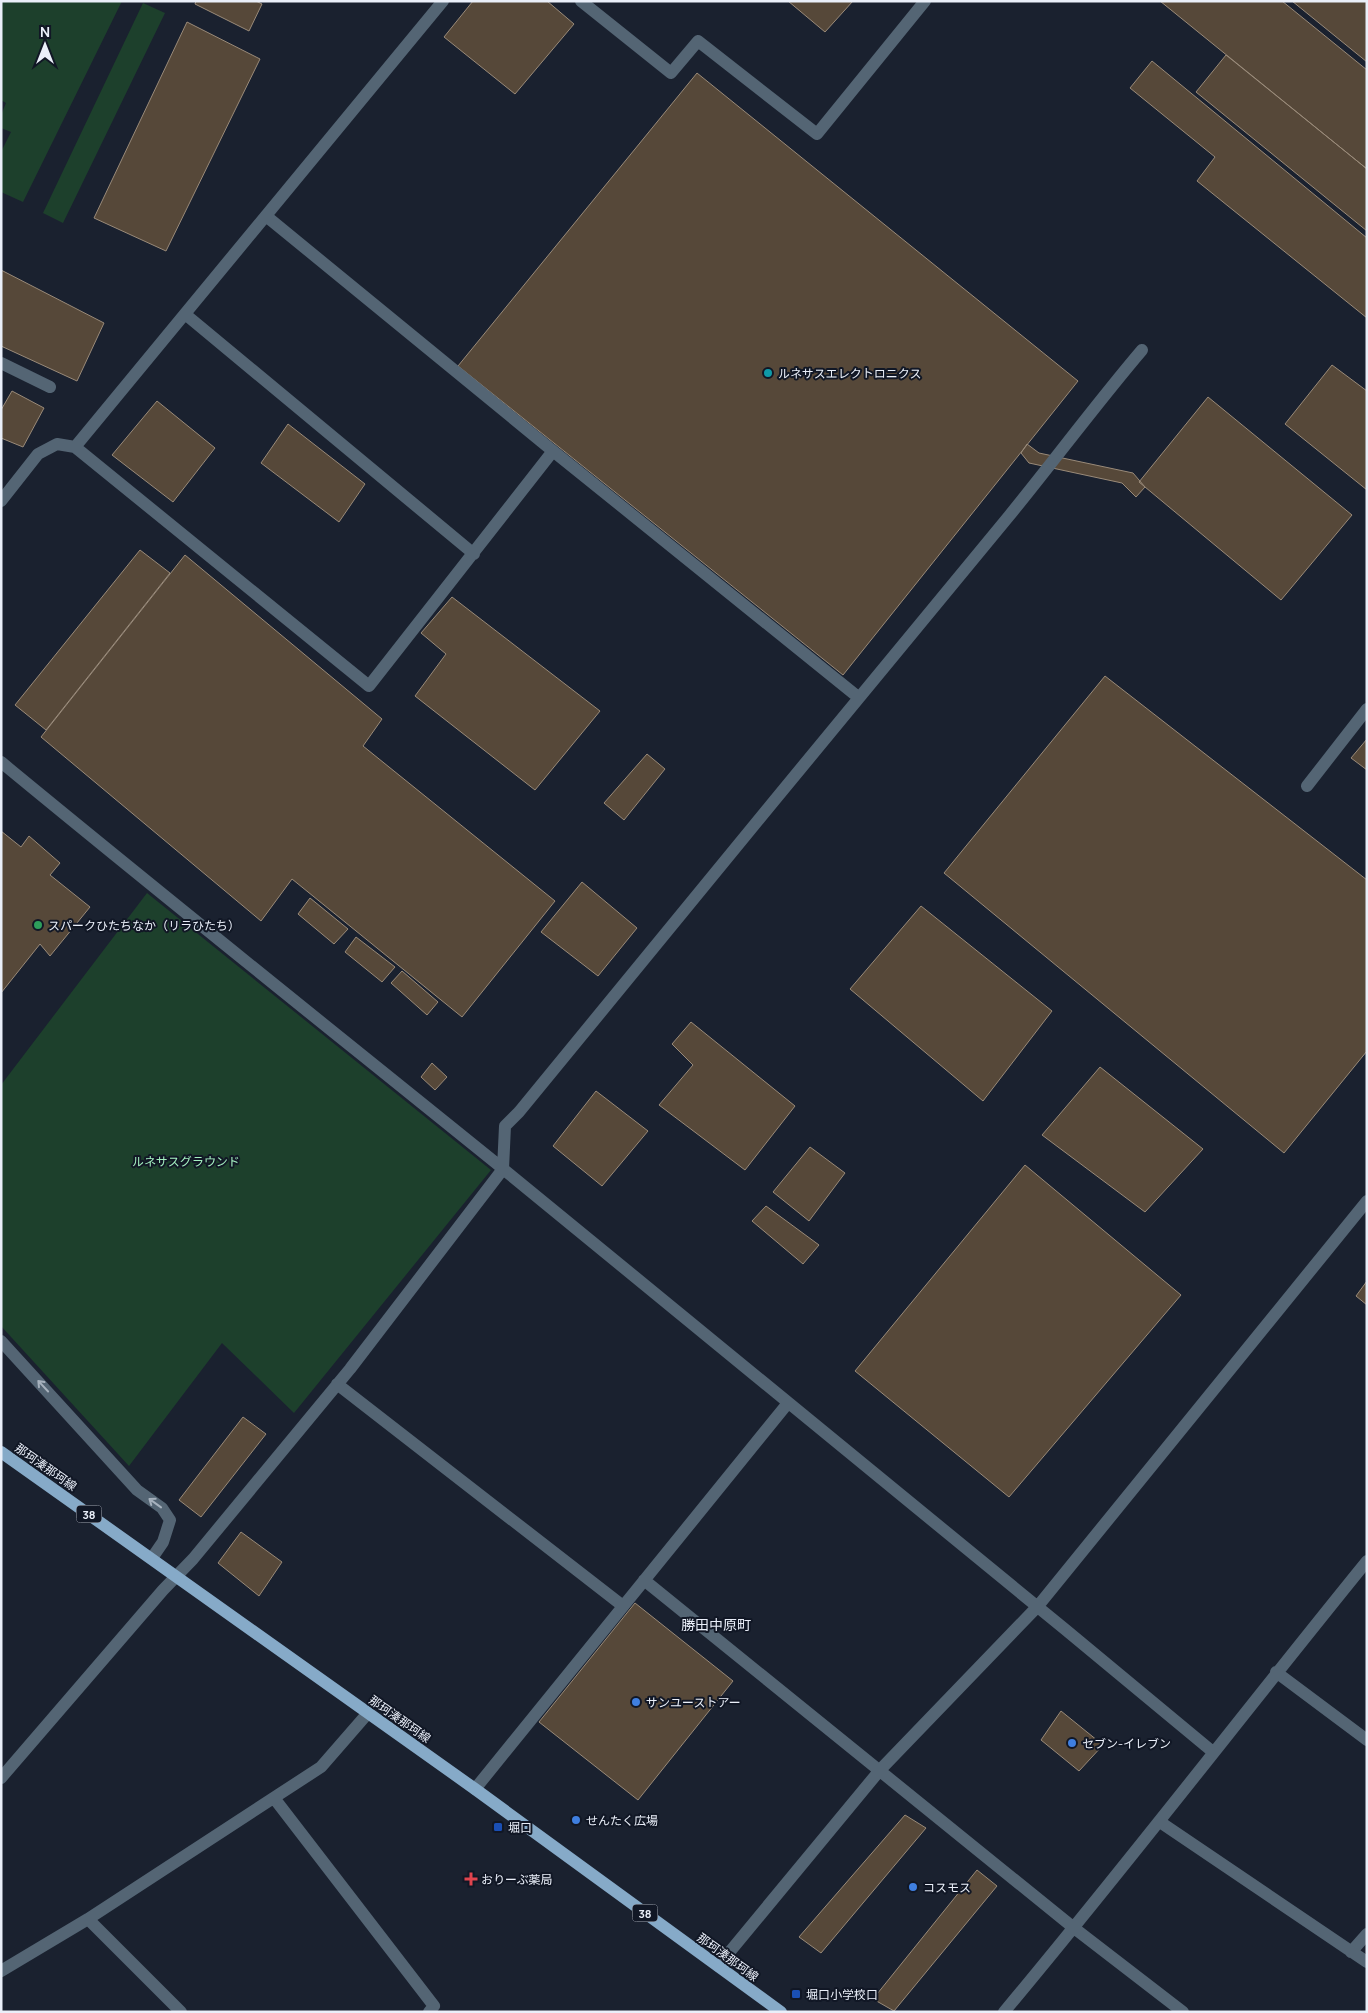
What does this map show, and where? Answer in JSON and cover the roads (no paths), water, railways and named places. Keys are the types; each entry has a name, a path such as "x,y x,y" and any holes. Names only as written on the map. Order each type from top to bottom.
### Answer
{"main road":[{"name":"那珂湊那珂線","path":"1,1452 368,1712 781,2012"}],"street":[{"path":"75,447 443,1"},
{"path":"580,1 671,73 698,41 817,134 925,1"},
{"path":"266,216 858,697"},
{"path":"184,314 474,554"},
{"path":"1,1778 177,1576 337,1384 503,1169 505,1126 519,1112 858,697 1047,470 1117,379 1142,350"},
{"path":"1,363 50,388"},
{"path":"1,501 38,454 57,444 75,447 370,686 553,451"},
{"path":"1306,786 1367,709"},
{"path":"1,762 1038,1606 1213,1752"},
{"path":"718,1966 880,1770 1038,1606 1367,1201"},
{"path":"1,1341 136,1490 162,1508 170,1520 163,1542 152,1558"},
{"path":"337,1384 624,1606"},
{"path":"475,1789 788,1403"},
{"path":"1004,2012 1160,1822 1276,1672 1367,1561"},
{"path":"644,1580 1074,1928 1183,2012"},
{"path":"1276,1672 1367,1740"},
{"path":"1,1971 88,1919 321,1767 368,1712"},
{"path":"274,1798 434,2006 429,2012"},
{"path":"1160,1822 1367,1962"},
{"path":"88,1919 181,2012"},
{"path":"1351,1952 1367,1934"}],"place":[{"name":"ルネサスエレクトロニクス","path":"768,373"},
{"name":"スパークひたちなか（リラひたち）","path":"38,925"},
{"name":"サンユーストアー","path":"636,1702"},
{"name":"セブン-イレブン","path":"1072,1743"},
{"name":"せんたく広場","path":"576,1820"},
{"name":"堀口","path":"498,1827"},
{"name":"おりーぶ薬局","path":"471,1879"},
{"name":"コスモス","path":"913,1887"},
{"name":"堀口小学校口","path":"796,1994"}],"district":[{"name":"勝田中原町","path":"716,1624"}],"park label":[{"name":"ルネサスグラウンド","path":"186,1161"}]}
